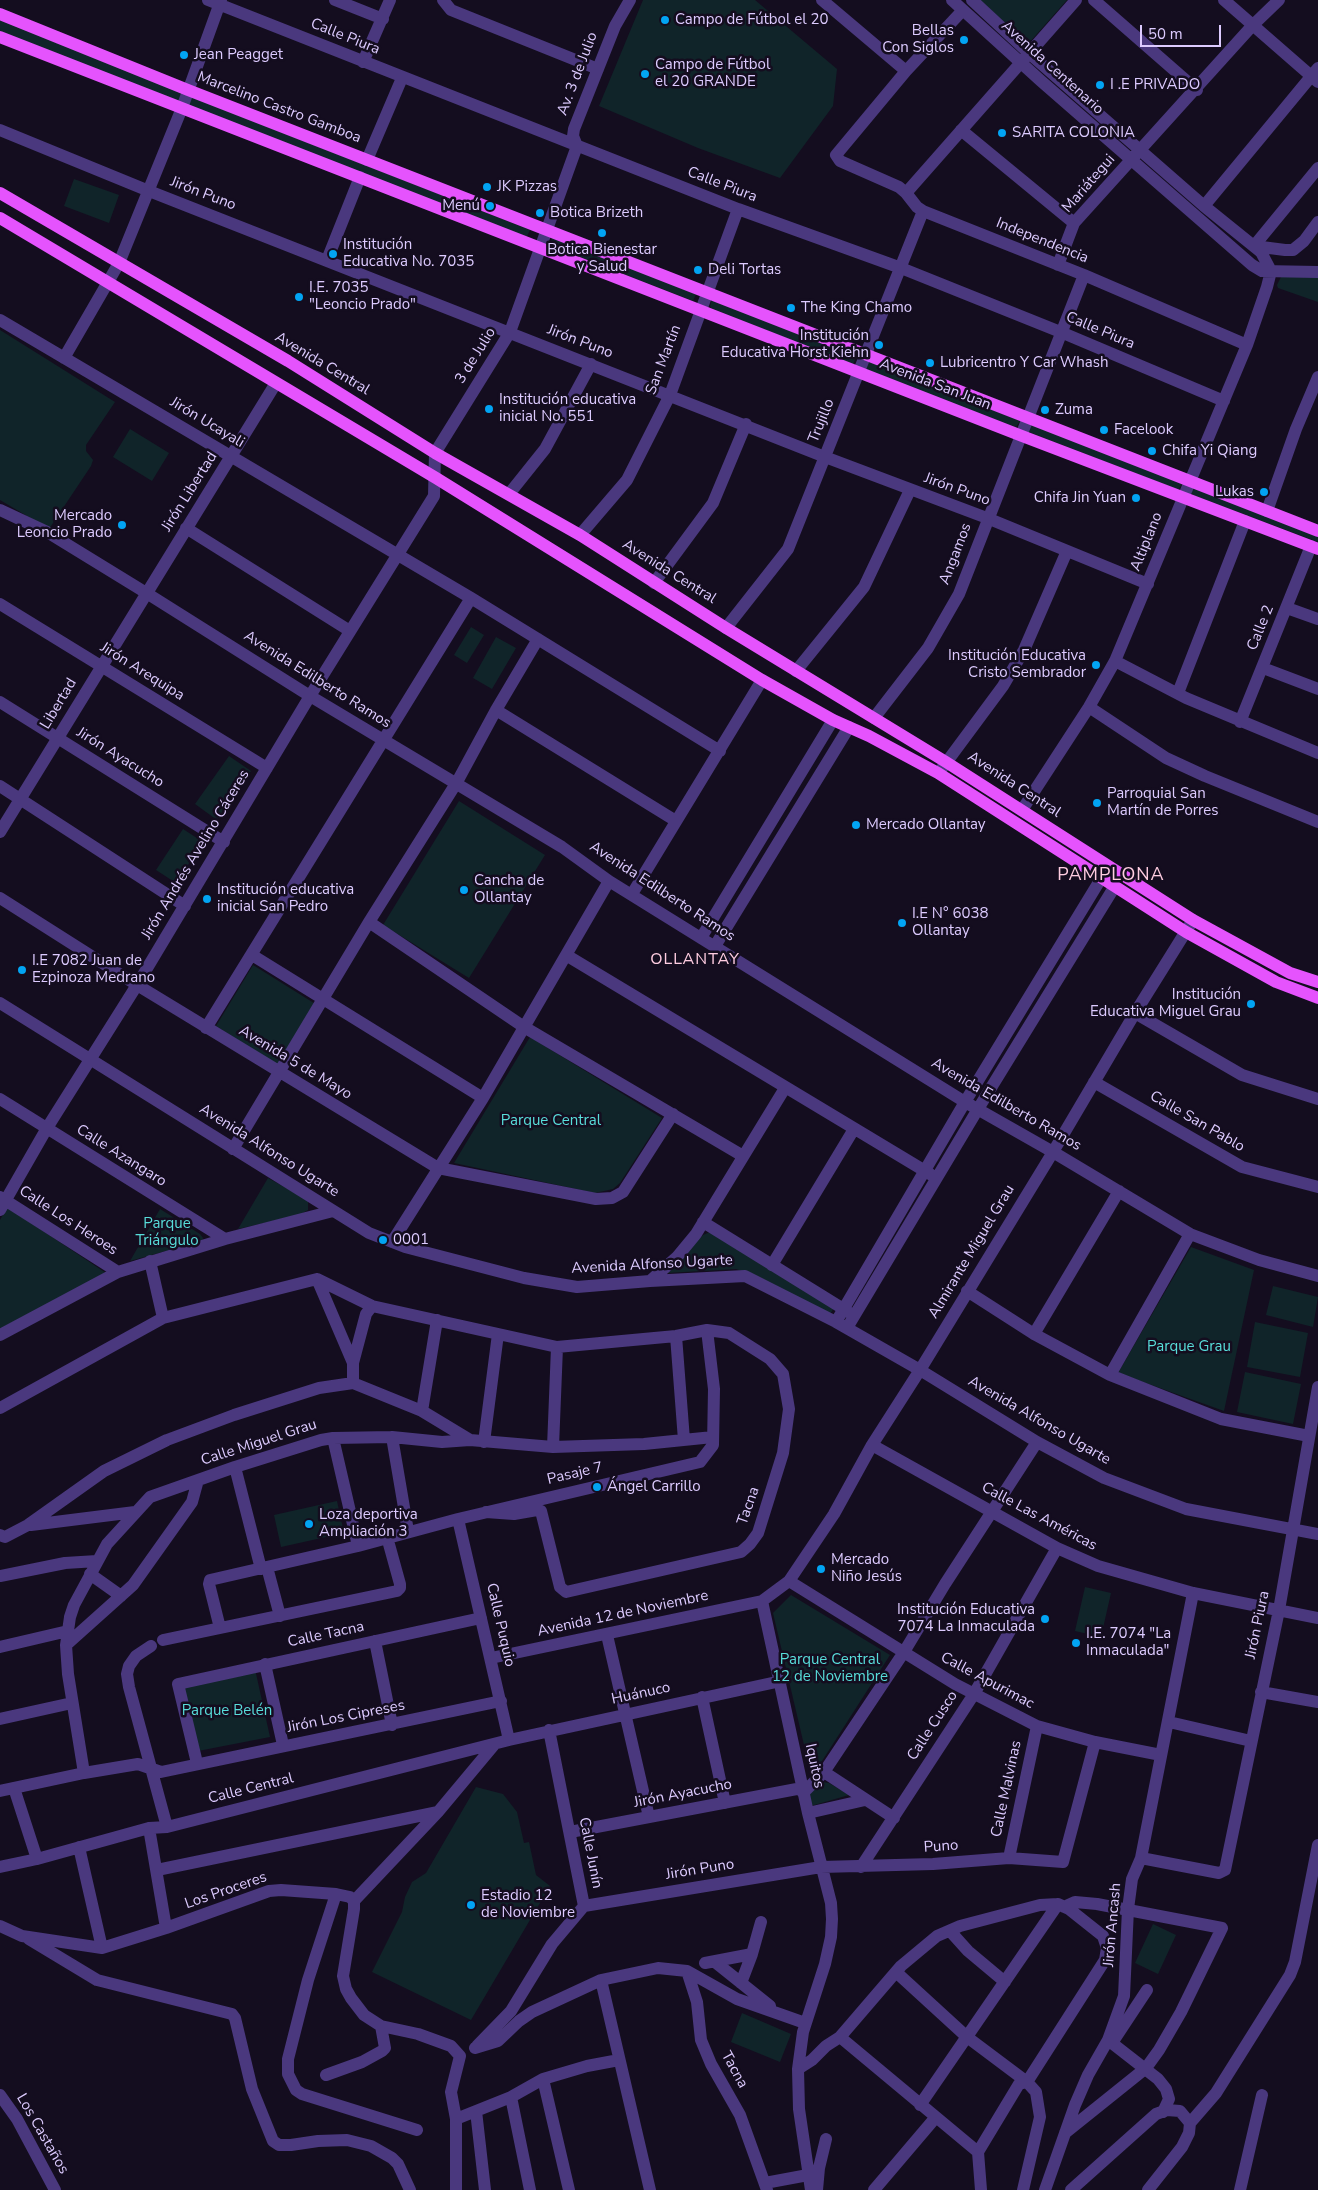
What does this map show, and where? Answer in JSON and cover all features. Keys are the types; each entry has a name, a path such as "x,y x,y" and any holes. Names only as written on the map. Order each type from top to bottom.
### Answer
{"main road":[{"name":"Marcelino Castro Gamboa","path":"0,14 188,90 547,230"},
{"path":"0,37 541,247"},
{"name":"Avenida Central","path":"0,193 288,361 436,453 580,535 726,628 946,762 1193,920 1290,973 1318,982"},
{"name":"Avenida Central","path":"0,218 436,478 762,680 833,720 938,773 1186,932 1276,982 1318,998"},
{"name":"Avenida San Juan","path":"547,230 707,290 1318,531"},
{"name":"Avenida San Juan","path":"541,247 1022,436 1314,547"}],"street":[{"path":"335,0 383,19"},
{"path":"363,62 390,0"},
{"path":"443,0 451,10 598,69"},
{"name":"Av. 3 de Julio","path":"541,247 577,146 573,136 574,130 615,26 630,0"},
{"path":"822,0 906,71 963,10"},
{"name":"Avenida Centenario","path":"952,0 1026,58 1136,155 1252,265 1262,271 1318,272"},
{"name":"Avenida Centenario","path":"972,0 1026,58"},
{"path":"906,193 1076,0"},
{"path":"1094,0 1196,90"},
{"path":"1204,206 1316,75 1253,26 1224,0"},
{"name":"Mariátegui","path":"1058,265 1074,224 1253,26 1279,0"},
{"path":"64,358 119,264 182,108 216,1"},
{"name":"Calle Piura","path":"216,1 402,78 738,209 901,268 1063,333 1224,401"},
{"name":"Independencia","path":"906,71 836,155 846,164 889,182 906,193 917,207 923,211 1058,265 1247,345"},
{"path":"367,160 402,78"},
{"name":"Jirón Puno","path":"0,130 149,191 746,424 825,457 987,518 1148,584"},
{"path":"962,130 1074,224"},
{"name":"Avenida Centenario","path":"1136,155 1261,252 1271,271"},
{"path":"1254,246 1318,168"},
{"path":"327,260 360,177"},
{"name":"San Martín","path":"580,535 627,480 670,395 738,209"},
{"name":"Trujillo","path":"726,628 788,549 923,211"},
{"path":"1254,246 1293,250 1304,241 1318,222"},
{"name":"3 de Julio","path":"436,453 510,332 541,247"},
{"name":"Altiplano","path":"1022,810 1089,707 1115,661 1247,345 1271,271"},
{"name":"Angamos","path":"874,718 928,648 954,602 1022,436 1084,276"},
{"name":"Jirón Ucayali","path":"0,320 471,598 720,751"},
{"path":"509,494 545,449 591,364"},
{"path":"1267,510 1296,429 1318,377"},
{"name":"Jirón Libertad","path":"148,594 186,528 276,383"},
{"path":"654,583 713,503 746,424"},
{"path":"436,453 436,478"},
{"name":"Jirón Andrés Avelino Cáceres","path":"2,1202 90,1058 137,986 350,630 434,496 436,478"},
{"path":"796,670 864,587 910,490"},
{"name":"Avenida Edilberto Ramos","path":"0,510 47,532 310,696 457,782 562,847 609,881 965,1102 1190,1234 1259,1260 1318,1276"},
{"path":"1178,693 1245,521"},
{"path":"186,528 350,630"},
{"name":"Calle 2","path":"1240,722 1314,547"},
{"path":"938,773 1003,686 1024,650 1067,552"},
{"name":"Libertad","path":"0,832 101,666 148,594"},
{"path":"206,1028 383,739 430,668 471,598"},
{"name":"Jirón Arequipa","path":"0,604 268,768"},
{"path":"1287,608 1318,619"},
{"path":"233,1149 369,922 457,782 496,710 538,640"},
{"path":"1115,661 1240,722 1318,753"},
{"path":"1263,668 1318,689"},
{"path":"632,894 762,680"},
{"name":"Jirón Ayacucho","path":"0,702 224,842"},
{"path":"1089,707 1166,758 1318,822"},
{"path":"496,710 676,820"},
{"path":"701,938 833,720"},
{"path":"715,946 849,727"},
{"path":"0,786 185,906"},
{"path":"842,1325 924,1171 1102,877"},
{"path":"392,1242 483,1098 609,881"},
{"path":"849,1313 937,1178 1115,886"},
{"name":"Avenida 5 de Mayo","path":"0,898 137,986 438,1168 596,1199 612,1198 623,1192 673,1114"},
{"name":"Almirante Miguel Grau","path":"762,1601 789,1581 834,1514 872,1445 920,1370 966,1291 1053,1152 1135,1013 1193,920"},
{"path":"369,922 524,1027 743,1156"},
{"path":"252,955 483,1098"},
{"path":"566,955 937,1178"},
{"path":"1029,997 1041,1006"},
{"name":"Avenida Alfonso Ugarte","path":"0,1003 369,1233 392,1242 524,1278 577,1287 745,1276 842,1325 920,1370 1037,1442 1104,1478 1186,1509 1318,1534"},
{"path":"1135,1013 1242,1075 1318,1099"},
{"name":"Calle San Pablo","path":"1094,1082 1242,1167 1318,1187"},
{"path":"650,1281 677,1257 703,1222 785,1088"},
{"name":"Calle Azangaro","path":"0,1099 225,1239"},
{"path":"772,1265 854,1129"},
{"path":"1034,1334 1119,1191"},
{"name":"Calle Los Heroes","path":"2,1202 118,1272"},
{"path":"0,1335 118,1272 225,1239 334,1211"},
{"path":"703,1222 849,1313"},
{"path":"1110,1375 1190,1234"},
{"path":"150,1261 163,1318"},
{"path":"317,1279 353,1363"},
{"path":"0,1408 163,1318 317,1279 372,1306 557,1346 676,1336 707,1330 714,1389 713,1436"},
{"path":"966,1291 1034,1334 1110,1375 1221,1419 1309,1436"},
{"path":"353,1383 353,1363 366,1314 372,1306"},
{"path":"422,1411 437,1320"},
{"name":"Tacna","path":"486,1512 514,1514 541,1511 562,1590 566,1592 741,1552 758,1534 783,1453 789,1410 783,1374 770,1358 729,1333 707,1330"},
{"path":"484,1442 498,1334"},
{"path":"676,1336 684,1440"},
{"path":"553,1447 557,1346"},
{"path":"2,1538 28,1525 104,1470 167,1440 319,1388 353,1383 422,1411 470,1440"},
{"name":"Jirón Piura","path":"1141,1858 1219,1873 1226,1870 1278,1610 1318,1387"},
{"name":"Calle Miguel Grau","path":"84,1773 72,1703 66,1645 74,1605 107,1544 150,1497 235,1467 320,1440 333,1438 392,1437 442,1442 470,1440 553,1447 644,1444 713,1436"},
{"name":"Pasaje 7","path":"220,1628 209,1582 358,1546 408,1531 700,1462 713,1446 713,1436"},
{"path":"392,1437 408,1531"},
{"path":"333,1438 358,1546"},
{"path":"803,1790 824,1772 904,1652 1037,1442"},
{"name":"Calle Las Américas","path":"872,1445 1057,1548 1098,1566 1193,1593 1318,1618"},
{"path":"235,1467 280,1616"},
{"path":"66,1645 133,1585 192,1502 198,1480"},
{"path":"28,1525 135,1512"},
{"name":"Calle Puquio","path":"458,1519 509,1740"},
{"path":"167,1827 127,1674 129,1666 136,1656 157,1643 397,1591 400,1584 388,1537"},
{"name":"Calle Cusco","path":"861,1867 974,1694 1057,1548"},
{"path":"0,1576 65,1563 97,1561"},
{"path":"90,1574 121,1596"},
{"name":"Calle Apurimac","path":"789,1581 974,1694 1037,1726 1095,1742 1161,1755"},
{"name":"Jirón Ancash","path":"1045,2190 1088,2075 1110,2041 1124,1996 1128,1909 1132,1880 1141,1858 1193,1593"},
{"name":"Avenida 12 de Noviembre","path":"491,1658 762,1601"},
{"name":"Iquitos","path":"762,1601 781,1681 808,1813 831,1903 831,1937 825,1964 805,2023 798,2069 799,2109 811,2190"},
{"name":"Calle Tacna","path":"197,1763 178,1684 481,1618"},
{"path":"0,1647 68,1631"},
{"path":"607,1635 649,1817"},
{"path":"375,1641 392,1725"},
{"path":"265,1664 283,1745"},
{"name":"Huánuco","path":"509,1740 781,1681"},
{"path":"1261,1692 1318,1702"},
{"path":"702,1697 726,1802"},
{"name":"Jirón Los Cipreses","path":"0,1791 84,1773 138,1764 161,1772 501,1701"},
{"path":"0,1719 72,1703"},
{"path":"1169,1722 1251,1741"},
{"name":"Calle Malvinas","path":"1010,1858 1037,1726"},
{"name":"Calle Junín","path":"460,2056 475,2048 511,2011 552,1944 584,1906 549,1730"},
{"name":"Calle Central","path":"0,1867 37,1859 149,1828 167,1827 509,1740"},
{"name":"Puno","path":"821,1867 933,1864 1010,1858 1063,1862 1095,1742"},
{"path":"456,2190 456,2120 451,2092 460,2056 452,2046 418,2034 380,2026 364,2015 346,1989 343,1976 354,1901 438,1812 494,1745"},
{"path":"824,1772 894,1818"},
{"path":"14,1788 37,1859"},
{"name":"Jirón Ayacucho","path":"570,1832 726,1802 803,1790"},
{"path":"808,1813 866,1800"},
{"path":"157,1870 438,1812"},
{"path":"149,1828 166,1928"},
{"path":"79,1847 102,1948"},
{"path":"1148,2190 1182,2146 1189,2133 1190,2123 1216,2093 1290,1975 1295,1962 1318,1850"},
{"name":"Jirón Puno","path":"584,1906 821,1867"},
{"name":"Los Proceres","path":"0,1926 22,1936 102,1948 166,1928 269,1891 281,1890 336,1894 350,1897 354,1901"},
{"path":"336,1894 306,1989 288,2059 288,2074 296,2090 302,2094 417,2130"},
{"path":"920,2105 1005,1982 1061,1906 1075,1902 1128,1909 1178,1921 1222,1928 1181,2012 1146,2068 1065,2133"},
{"path":"798,2069 840,2037 896,1972 938,1936 960,1926 1040,1905 1061,1906 1069,1909 1103,1936 1107,1948 1104,1960 1027,2082 1019,2084 978,2152 980,2190"},
{"path":"741,1983 761,1922"},
{"path":"950,1931 968,1950 1005,1982"},
{"path":"22,1936 96,1980 227,2011 232,2014 235,2018 252,2089 273,2142 279,2145 292,2145 318,2141 347,2140 379,2149 398,2164 410,2190"},
{"path":"752,1954 710,1962 782,2015"},
{"path":"475,2048 498,2041 519,2021 532,2012 601,1980 658,1968 686,1971 738,1999 805,2023"},
{"name":"Tacna","path":"686,1971 697,2002 701,2040 711,2064 740,2115 766,2186"},
{"path":"896,1972 967,2036 1027,2082 1036,2092 1040,2118 1023,2190"},
{"path":"601,1980 650,2190"},
{"path":"1147,1990 1110,2041 1146,2068 1166,2089 1169,2099 1163,2112"},
{"path":"326,2075 362,2062 382,2051 385,2048 380,2026"},
{"path":"840,2037 978,2152"},
{"path":"456,2120 511,2097 543,2079 587,2066 619,2060"},
{"path":"543,2079 569,2190"},
{"name":"Los Castaños","path":"0,2095 17,2119 55,2190"},
{"path":"1240,2190 1262,2095"},
{"path":"511,2097 530,2190"},
{"path":"476,2111 485,2190"},
{"path":"1071,2190 1156,2114 1180,2111 1190,2123"},
{"path":"874,2190 936,2117"},
{"path":"817,2190 819,2168 826,2139"},
{"path":"766,2186 808,2175"}],"green space":[{"path":"643,0 755,0 837,69 833,106 780,178 698,148 599,106"},
{"path":"980,0 1067,0 1028,44"},
{"path":"0,18 183,90 181,102 0,34"},
{"path":"190,96 530,230 527,236 524,236 189,106"},
{"path":"74,179 119,195 109,223 64,206"},
{"path":"553,236 696,294 693,301 555,247 550,243"},
{"path":"1318,275 1318,302 1278,288 1277,285 1281,277"},
{"path":"712,299 856,357 853,365 711,308"},
{"path":"0,330 115,402 86,445 86,451 93,460 91,466 49,529 0,500"},
{"path":"867,360 1020,421 1016,427 867,372 865,362"},
{"path":"1031,423 1183,482 1179,489 1176,489 1029,432 1028,428"},
{"path":"130,429 169,453 152,481 113,457"},
{"path":"1194,486 1318,533 1318,542 1193,495 1191,492"},
{"path":"471,627 484,635 467,663 454,655"},
{"path":"496,637 516,648 492,689 473,678"},
{"path":"229,756 251,771 217,820 195,804"},
{"name":"Cancha de Ollantay","path":"459,801 545,855 469,978 383,925"},
{"path":"183,829 203,842 176,883 156,870"},
{"path":"253,965 317,1005 279,1066 216,1026"},
{"name":"Parque Central","path":"530,1037 662,1118 620,1183 613,1189 595,1193 454,1163"},
{"path":"268,1178 308,1200 308,1210 299,1215 238,1229"},
{"path":"7,1207 106,1273 0,1329 0,1220"},
{"name":"Parque Triángulo","path":"160,1209 200,1234 203,1238 202,1241 130,1261"},
{"path":"710,1232 834,1308 830,1314 756,1276 736,1269 667,1273 703,1235"},
{"name":"Parque Grau","path":"1191,1247 1254,1270 1224,1411 1118,1373"},
{"path":"1273,1286 1318,1297 1313,1327 1266,1315"},
{"path":"1255,1322 1308,1333 1300,1377 1247,1367"},
{"path":"1245,1372 1301,1384 1293,1424 1237,1412"},
{"name":"Loza deportiva Ampliación 3","path":"337,1501 344,1533 281,1547 274,1515"},
{"path":"1085,1587 1111,1593 1101,1637 1075,1631"},
{"name":"Parque Central 12 de Noviembre","path":"791,1595 890,1655 822,1761 818,1764 808,1762 773,1613"},
{"name":"Parque Belén","path":"255,1669 270,1737 198,1751 183,1686"},
{"path":"822,1782 829,1783 849,1795 811,1806 808,1795"},
{"name":"Estadio 12 de Noviembre","path":"476,1787 503,1794 517,1812 524,1843 529,1842 536,1875 550,1886 471,2020 372,1972 402,1912 405,1897 412,1882 426,1873"},
{"path":"1153,1924 1176,1935 1158,1974 1135,1963"},
{"path":"742,2013 791,2034 780,2062 731,2042"}],"place":[{"name":"Campo de Fútbol el 20","path":"665,20"},
{"name":"Bellas Con Siglos","path":"964,40"},
{"name":"Jean Peagget","path":"184,55"},
{"name":"Campo de Fútbol el 20 GRANDE","path":"645,74"},
{"name":"I .E PRIVADO","path":"1100,85"},
{"name":"SARITA COLONIA","path":"1002,133"},
{"name":"JK Pizzas","path":"487,187"},
{"name":"Menú","path":"490,206"},
{"name":"Botica Brizeth","path":"540,213"},
{"name":"Botica Bienestar y Salud","path":"602,233"},
{"name":"Institución Educativa No. 7035","path":"333,254"},
{"name":"Deli Tortas","path":"698,270"},
{"name":"I.E. 7035 \"Leoncio Prado\"","path":"299,297"},
{"name":"The King Chamo","path":"791,308"},
{"name":"Institución Educativa Horst Kiehn","path":"879,345"},
{"name":"Lubricentro Y Car Whash","path":"930,363"},
{"name":"Institución educativa inicial No. 551","path":"489,409"},
{"name":"Zuma","path":"1045,410"},
{"name":"Facelook","path":"1104,430"},
{"name":"Chifa Yi Qiang","path":"1152,451"},
{"name":"Lukas","path":"1264,492"},
{"name":"Chifa Jin Yuan","path":"1136,498"},
{"name":"Mercado Leoncio Prado","path":"122,525"},
{"name":"Institución Educativa Cristo Sembrador","path":"1096,665"},
{"name":"Parroquial San Martín de Porres","path":"1097,803"},
{"name":"Mercado Ollantay","path":"856,825"},
{"name":"Cancha de Ollantay","path":"464,890"},
{"name":"Institución educativa inicial San Pedro","path":"207,899"},
{"name":"I.E N° 6038 Ollantay","path":"902,923"},
{"name":"I.E 7082 Juan de Ezpinoza Medrano","path":"22,970"},
{"name":"Institución Educativa Miguel Grau","path":"1251,1004"},
{"name":"0001","path":"383,1240"},
{"name":"Ángel Carrillo","path":"597,1487"},
{"name":"Loza deportiva Ampliación 3","path":"309,1524"},
{"name":"Mercado Niño Jesús","path":"821,1569"},
{"name":"Institución Educativa 7074 La Inmaculada","path":"1045,1619"},
{"name":"I.E. 7074 \"La Inmaculada\"","path":"1076,1643"},
{"name":"Estadio 12 de Noviembre","path":"471,1905"}],"district":[{"name":"PAMPLONA","path":"1111,876"},
{"name":"OLLANTAY","path":"695,960"}]}
